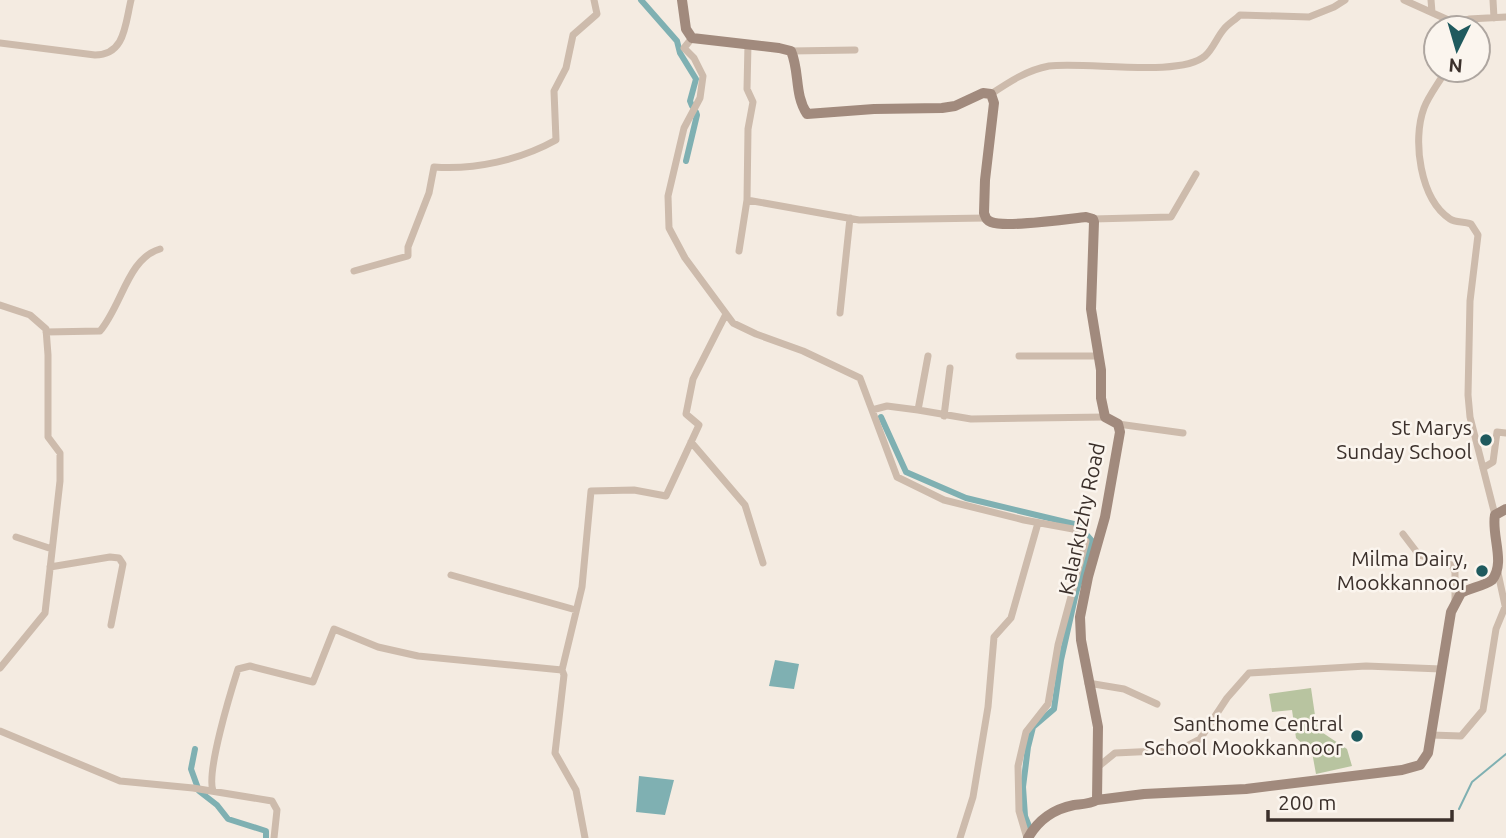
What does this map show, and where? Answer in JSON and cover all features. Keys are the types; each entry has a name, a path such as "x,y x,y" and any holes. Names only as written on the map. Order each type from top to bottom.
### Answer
{"main road":[{"path":"682,0 686,29 692,38 791,51 796,62 800,103 807,114 942,108 954,106 984,93 991,94 994,103 985,180 986,218 995,223 1086,217 1093,219"},
{"name":"Kalarkuzhy Road","path":"1093,219 1095,226 1091,309 1105,418 1118,424 1120,432 1105,517 1085,587 1080,617 1081,640 1098,727 1097,800"},
{"path":"1032,834 1056,811 1097,800 1144,794 1246,789 1420,765 1428,753 1455,603 1461,593 1489,582 1498,573 1501,554 1494,524 1495,515 1506,509"}],"street":[{"path":"0,43 108,55 115,50 124,31 131,0"},
{"path":"354,271 408,256 408,247 422,214 434,167 454,169 531,154 556,140 554,91 566,68 573,35 597,14 594,0"},
{"path":"991,94 1014,79 1049,66 1180,65 1204,57 1224,29 1240,15 1308,17 1345,0"},
{"path":"1404,0 1436,14"},
{"path":"1431,0 1432,12"},
{"path":"1493,0 1494,18 1506,17"},
{"path":"692,38 684,48 694,58 703,76 700,98 684,128 667,196 670,228 685,258 733,323 803,351 860,378 897,477 944,500 1073,529 1086,541 1058,645 1048,704 1026,732 1018,766 1019,811 1032,834"},
{"path":"738,251 747,200 748,129 753,102 747,89 748,44"},
{"path":"791,51 855,50"},
{"path":"1438,84 1424,109 1418,143 1419,156 1424,183 1442,212 1452,222 1471,224 1478,235 1472,272 1467,373 1470,417 1495,515"},
{"path":"1093,219 1171,217 1196,174"},
{"path":"747,200 859,220 986,218"},
{"path":"840,313 850,218"},
{"path":"46,332 100,331 111,318 134,268 147,253 160,249"},
{"path":"0,305 30,315 46,329 48,437 60,453 60,481 45,613 0,668"},
{"path":"585,838 576,790 555,753 564,675 562,670 582,587 591,491 634,490 666,496 699,425 686,414 693,379 726,314"},
{"path":"918,410 928,356"},
{"path":"1019,356 1098,356"},
{"path":"944,416 950,368"},
{"path":"872,410 887,405 971,419 1105,418"},
{"path":"1118,424 1183,433"},
{"path":"1483,468 1493,462 1497,432 1506,433"},
{"path":"691,442 746,505 763,563"},
{"path":"960,838 973,797 988,707 994,637 1011,618 1038,523"},
{"path":"1403,534 1419,555 1452,565 1455,572 1455,603"},
{"path":"16,537 52,549"},
{"path":"50,567 110,557 119,558 123,564 111,625"},
{"path":"1431,735 1461,736 1483,710 1496,629 1506,609 1498,573"},
{"path":"451,575 576,610"},
{"path":"209,790 238,669 250,666 313,682 334,629 378,647 418,656 562,670"},
{"path":"1099,766 1115,753 1179,750 1200,739 1227,698 1249,673 1366,666 1441,669"},
{"path":"1088,682 1124,689 1157,704"},
{"path":"0,731 121,781 209,790 275,803 277,810 274,838"}],"green space":[{"path":"1311,688 1317,729 1347,749 1352,766 1316,774 1312,752 1296,738 1292,710 1272,712 1269,694"}],"water":[{"path":"775,660 799,664 794,689 769,686"},
{"path":"639,776 674,780 665,815 636,812"}],"waterway":[{"path":"641,0 677,41 680,53 696,79 690,101 692,106"},
{"path":"686,161 696,112"},
{"path":"881,417 906,472 966,498 1078,525 1092,541 1076,593 1061,660 1054,709 1033,727 1028,747 1023,787 1025,816 1031,831"},
{"path":"195,749 191,769 199,791 217,805 228,819 266,831 266,838"},
{"path":"1459,809 1472,782 1506,754"}],"place":[{"name":"St Marys Sunday School","path":"1486,440"},
{"name":"Milma Dairy, Mookkannoor","path":"1482,571"},
{"name":"Santhome Central School Mookkannoor","path":"1357,736"}]}
